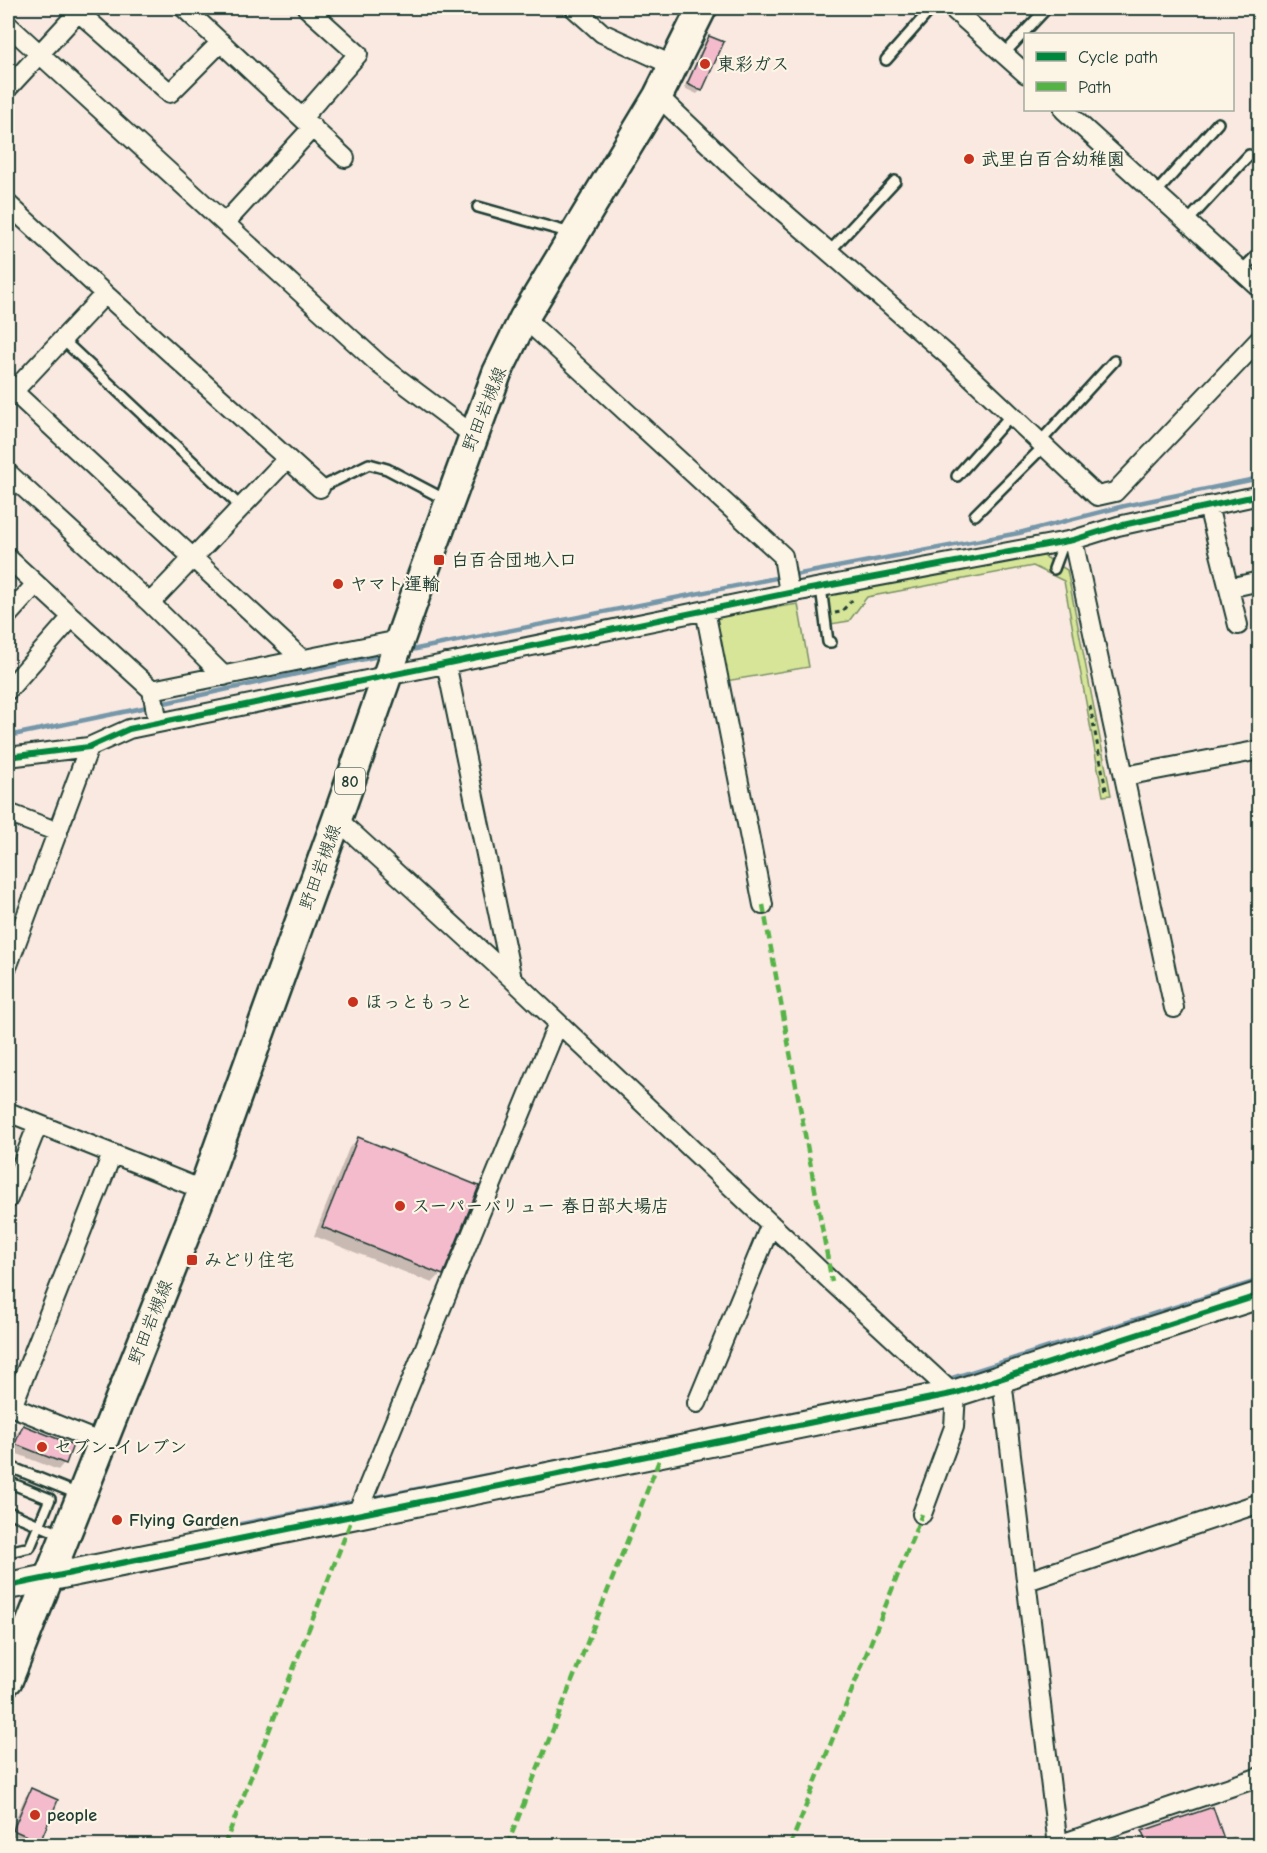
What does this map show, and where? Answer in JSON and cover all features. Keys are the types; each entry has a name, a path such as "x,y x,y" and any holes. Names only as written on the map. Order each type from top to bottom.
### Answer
{"main road":[{"name":"野田岩槻線","path":"10,1669 48,1578 52,1530 80,1496 203,1190 449,501 497,373 524,318 658,96 702,8"}],"street":[{"path":"184,8 345,158"},
{"path":"225,223 307,122 358,54 307,8"},
{"path":"574,8 602,33 674,66"},
{"path":"8,88 78,9 170,93 221,42"},
{"path":"960,10 1024,72"},
{"path":"8,25 380,365 473,435"},
{"path":"658,96 742,176 952,359 1097,496 1115,492 1260,339"},
{"path":"1065,111 1260,288"},
{"path":"8,204 320,488"},
{"path":"105,294 10,394 303,660"},
{"path":"524,318 783,556 789,593"},
{"path":"150,603 288,459"},
{"path":"8,472 150,603 224,676"},
{"path":"8,757 89,747 129,729 789,593 1068,541 1118,526 1260,495"},
{"path":"1208,506 1238,625"},
{"path":"1068,541 1125,776 1174,1008"},
{"path":"8,558 152,690 158,723"},
{"path":"1229,588 1260,581"},
{"path":"8,615 36,584"},
{"path":"705,610 763,905"},
{"path":"8,690 72,617"},
{"path":"152,690 399,640"},
{"path":"446,663 512,979"},
{"path":"8,965 89,747"},
{"path":"1125,776 1260,750"},
{"path":"8,813 57,832"},
{"path":"337,819 512,979 952,1392 954,1427 922,1514"},
{"path":"356,1514 558,1023"},
{"path":"8,1112 203,1190"},
{"path":"8,1200 38,1124"},
{"path":"102,1443 10,1406 112,1154"},
{"path":"698,1403 771,1224"},
{"path":"8,1587 952,1392 1002,1380 1260,1295"},
{"path":"1002,1380 1058,1845 1260,1777"},
{"path":"1027,1581 1260,1503"}],"lane":[{"path":"886,60 932,8"},
{"path":"1004,54 1047,8"},
{"path":"1156,193 1218,123"},
{"path":"1187,222 1249,155"},
{"path":"829,252 895,181"},
{"path":"478,207 575,234"},
{"path":"1241,271 1260,252"},
{"path":"62,339 241,507"},
{"path":"975,515 1042,444 1114,361"},
{"path":"957,476 1011,415"},
{"path":"320,488 369,464 387,469 449,501"},
{"path":"1054,569 1068,541"},
{"path":"821,587 828,642 831,642"},
{"path":"8,1466 31,1472 80,1496"},
{"path":"8,1482 50,1499 52,1530"},
{"path":"8,1512 52,1530"},
{"path":"8,1552 30,1547 52,1530"}],"path":[{"path":"824,613 841,612 858,593"},
{"path":"1089,697 1106,790"}],"green space":[{"path":"1037,552 1067,570 1111,795 1103,796 1064,581 1033,566 867,597 849,621 831,624 825,592"},
{"path":"798,604 809,667 726,681 716,617"}],"building":[{"path":"709,36 724,42 702,91 687,84"},
{"name":"スーパーバリュー 春日部大場店","path":"358,1137 479,1186 443,1275 322,1227"},
{"path":"23,1425 73,1445 66,1464 15,1444"},
{"path":"31,1788 58,1800 40,1842 13,1830"},
{"path":"1213,1807 1226,1845 1147,1845 1142,1831"}],"waterway":[{"path":"789,576 1019,533 1124,506 1260,478"},
{"path":"406,651 781,577"},
{"path":"160,704 383,655"},
{"path":"8,736 152,706"},
{"path":"946,1380 1260,1280"},
{"path":"367,1499 588,1455"},
{"path":"211,1530 356,1501"}],"marked path":[{"path":"763,905 832,1282"},
{"path":"507,1846 662,1453"},
{"path":"790,1846 922,1514"},
{"path":"224,1846 353,1516"}],"cycle path":[{"path":"8,757 89,747 129,729 789,593 1073,540 1118,526 1260,495"},
{"path":"8,1586 956,1393 1260,1295"}],"place":[{"name":"東彩ガス","path":"705,64"},
{"name":"武里白百合幼稚園","path":"969,159"},
{"name":"白百合団地入口","path":"439,560"},
{"name":"ヤマト運輸","path":"338,584"},
{"name":"ほっともっと","path":"353,1002"},
{"name":"スーパーバリュー 春日部大場店","path":"400,1206"},
{"name":"みどり住宅","path":"192,1260"},
{"name":"セブン-イレブン","path":"42,1447"},
{"name":"Flying Garden","path":"117,1520"},
{"name":"people","path":"35,1815"}]}
